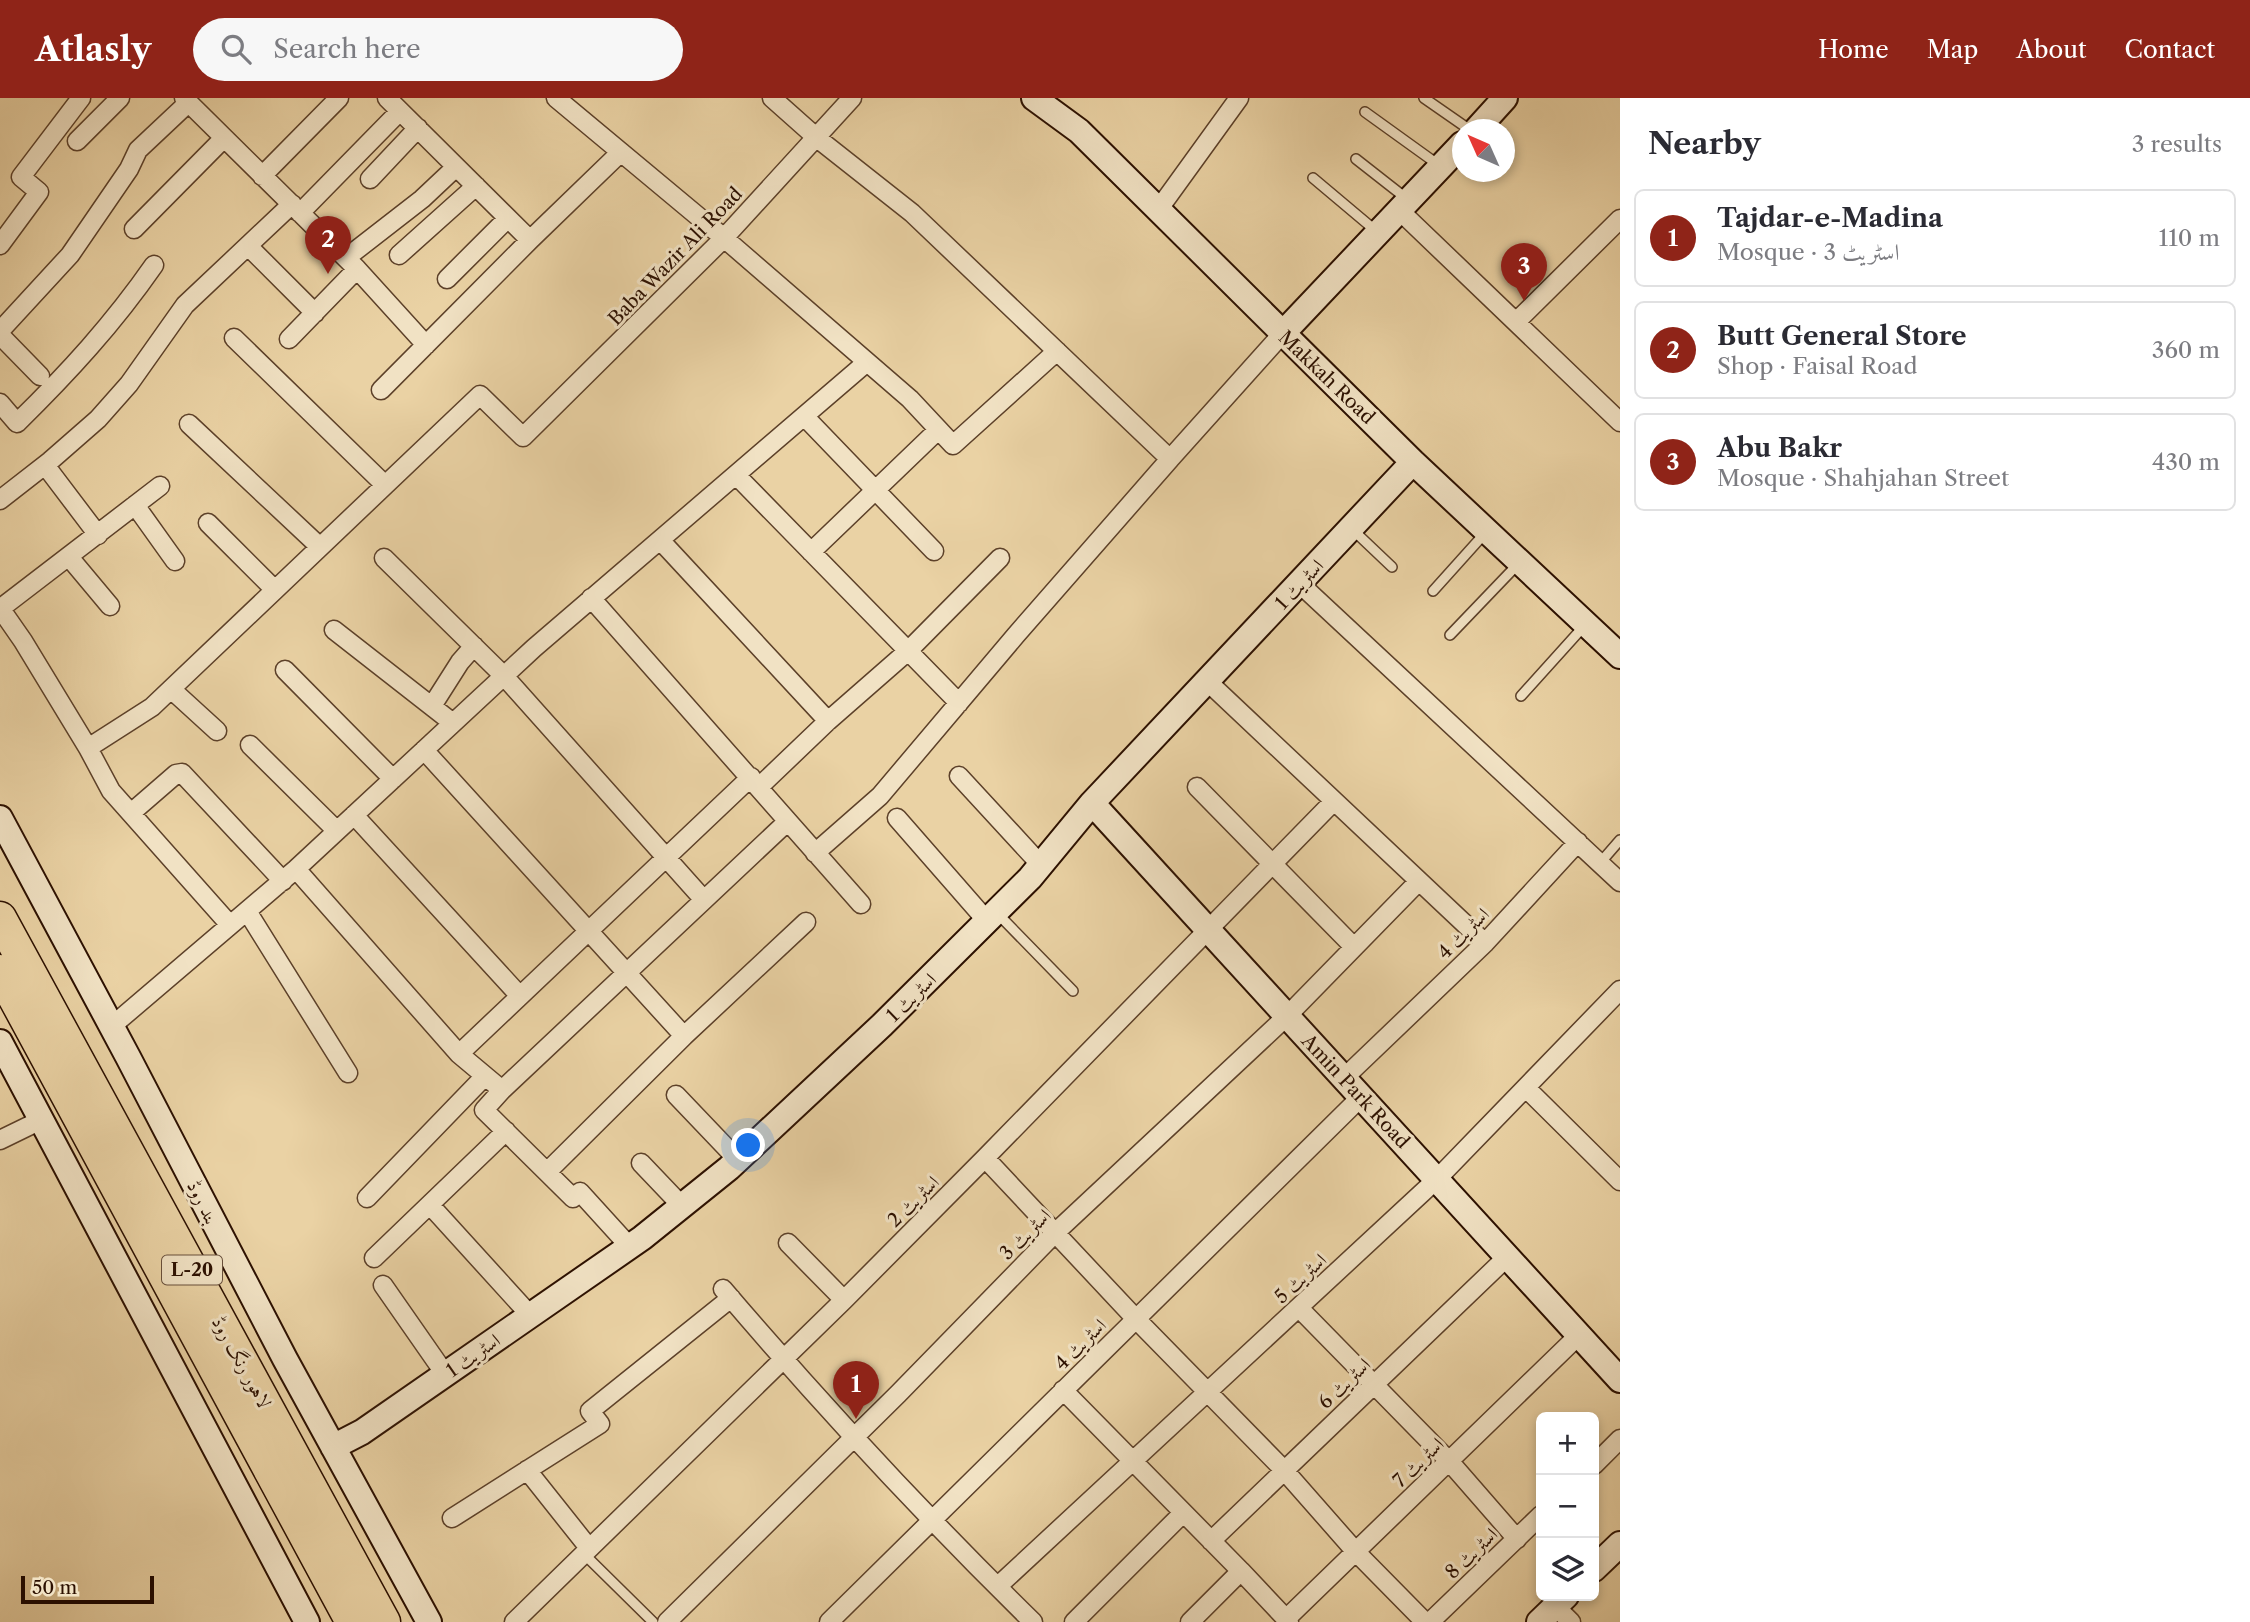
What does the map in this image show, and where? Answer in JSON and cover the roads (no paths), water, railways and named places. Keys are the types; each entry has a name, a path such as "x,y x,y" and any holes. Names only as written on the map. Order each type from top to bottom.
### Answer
{"highway":[{"name":"لاہور رنگ روڈ","path":"0,918 384,1622"},
{"name":"لاہور رنگ روڈ","path":"0,971 352,1622"}],"street":[{"path":"0,245 39,192 21,177 82,98"},
{"path":"77,141 120,98"},
{"path":"262,176 339,98"},
{"path":"387,98 530,240"},
{"path":"556,98 724,238 910,399 953,445 1057,351"},
{"path":"772,98 817,138 912,213 1170,459"},
{"name":"Baba Wazir Ali Road","path":"385,485 480,395 523,437 724,238 852,98"},
{"name":"Makkah Road","path":"1034,98 1079,131 1413,462 1620,656"},
{"path":"1158,209 1240,98"},
{"path":"1485,119 1502,99"},
{"path":"40,376 0,333 70,255 129,169 138,150 186,100 352,264 426,345"},
{"path":"0,500 98,419 129,384 186,304 248,246 296,209 400,111"},
{"path":"370,179 418,128"},
{"path":"134,229 224,138"},
{"path":"382,390 621,152"},
{"path":"815,853 880,796 1170,459 1283,333 1452,155"},
{"path":"289,339 315,313 352,264 456,167"},
{"path":"399,255 476,186"},
{"path":"1404,206 1516,322 1620,422"},
{"path":"447,278 508,218"},
{"path":"1516,322 1620,219"},
{"path":"248,246 315,313"},
{"path":"0,403 17,423 96,342 155,265"},
{"path":"88,748 152,707 385,485 234,338"},
{"path":"111,1026 289,875 591,598 867,362"},
{"path":"804,416 934,551"},
{"path":"189,424 320,547"},
{"path":"811,552 938,430"},
{"name":"اسٹریٹ 1","path":"333,1447 362,1432 630,1247 737,1160 882,1025 992,916 1041,865 1092,803 1413,462"},
{"path":"45,465 98,535"},
{"path":"736,475 959,703"},
{"path":"160,486 0,608 88,748 111,791 230,925"},
{"path":"135,505 175,561"},
{"path":"208,523 275,590"},
{"path":"660,540 828,721"},
{"path":"69,557 110,606"},
{"path":"384,558 504,676 704,900"},
{"path":"459,1054 666,858 908,651 1000,558"},
{"path":"1299,583 1620,882"},
{"path":"591,598 861,904"},
{"path":"334,630 453,723"},
{"path":"432,706 460,662 474,646"},
{"path":"285,670 393,779"},
{"path":"1207,681 1485,943"},
{"path":"171,689 217,731"},
{"path":"250,745 337,831"},
{"path":"424,750 684,1036"},
{"path":"131,813 176,774 182,773 289,875 459,1054 502,1090"},
{"path":"959,776 1041,865"},
{"path":"1197,787 1354,947"},
{"name":"اسٹریٹ 2","path":"514,1622 844,1300 1334,801"},
{"name":"Amin Park Road","path":"1092,803 1620,1380"},
{"path":"354,815 520,996"},
{"name":"بند روڈ","path":"0,818 278,1347 429,1622"},
{"path":"897,818 992,916"},
{"path":"630,1247 580,1192 573,1198 484,1110 787,821"},
{"name":"اسٹریٹ 4","path":"1343,1078 1485,943 1578,842"},
{"name":"اسٹریٹ 3","path":"667,1622 854,1438 1056,1232 1287,1016 1419,881"},
{"path":"247,911 348,1073"},
{"path":"547,1172 684,1036 806,922"},
{"name":"اسٹریٹ 5","path":"998,1586 1437,1179 1620,990"},
{"path":"0,1042 307,1622"},
{"path":"367,1198 485,1076"},
{"path":"1526,1088 1620,1181"},
{"path":"676,1095 737,1160"},
{"name":"اسٹریٹ 4","path":"829,1622 1361,1097"},
{"path":"0,1140 41,1120"},
{"path":"374,1258 506,1131"},
{"path":"985,1158 1283,1469 1356,1552 1425,1622"},
{"path":"641,1163 682,1206"},
{"path":"430,1205 530,1315"},
{"path":"788,1243 844,1300"},
{"name":"اسٹریٹ 6","path":"1211,1541 1507,1256"},
{"path":"383,1285 445,1374"},
{"path":"452,1518 600,1424 590,1411 727,1294 854,1438 998,1586 1022,1618"},
{"path":"1300,1308 1449,1461 1517,1539"},
{"name":"اسٹریٹ 7","path":"1287,1620 1579,1335"},
{"path":"1063,1390 1287,1620"},
{"path":"1599,1460 1620,1440"},
{"path":"527,1471 586,1551"},
{"path":"1074,1622 1183,1513"},
{"name":"اسٹریٹ 8","path":"1430,1622 1536,1520"},
{"path":"1599,1564 1620,1544"},
{"path":"1190,1622 1241,1572"}],"lane":[{"path":"1424,98 1454,119"},
{"path":"1365,112 1441,167"},
{"path":"1356,159 1404,206"},
{"path":"1313,178 1378,233"},
{"path":"1351,527 1392,567"},
{"path":"1433,591 1488,531"},
{"path":"1450,635 1521,562"},
{"path":"1521,696 1587,623"},
{"path":"1600,863 1620,840"},
{"path":"992,916 1073,991"},
{"path":"586,1551 653,1622"}],"place":[{"name":"Butt General Store","path":"328,274"},
{"name":"Abu Bakr","path":"1524,301"},
{"name":"Tajdar-e-Madina","path":"856,1419"}]}
